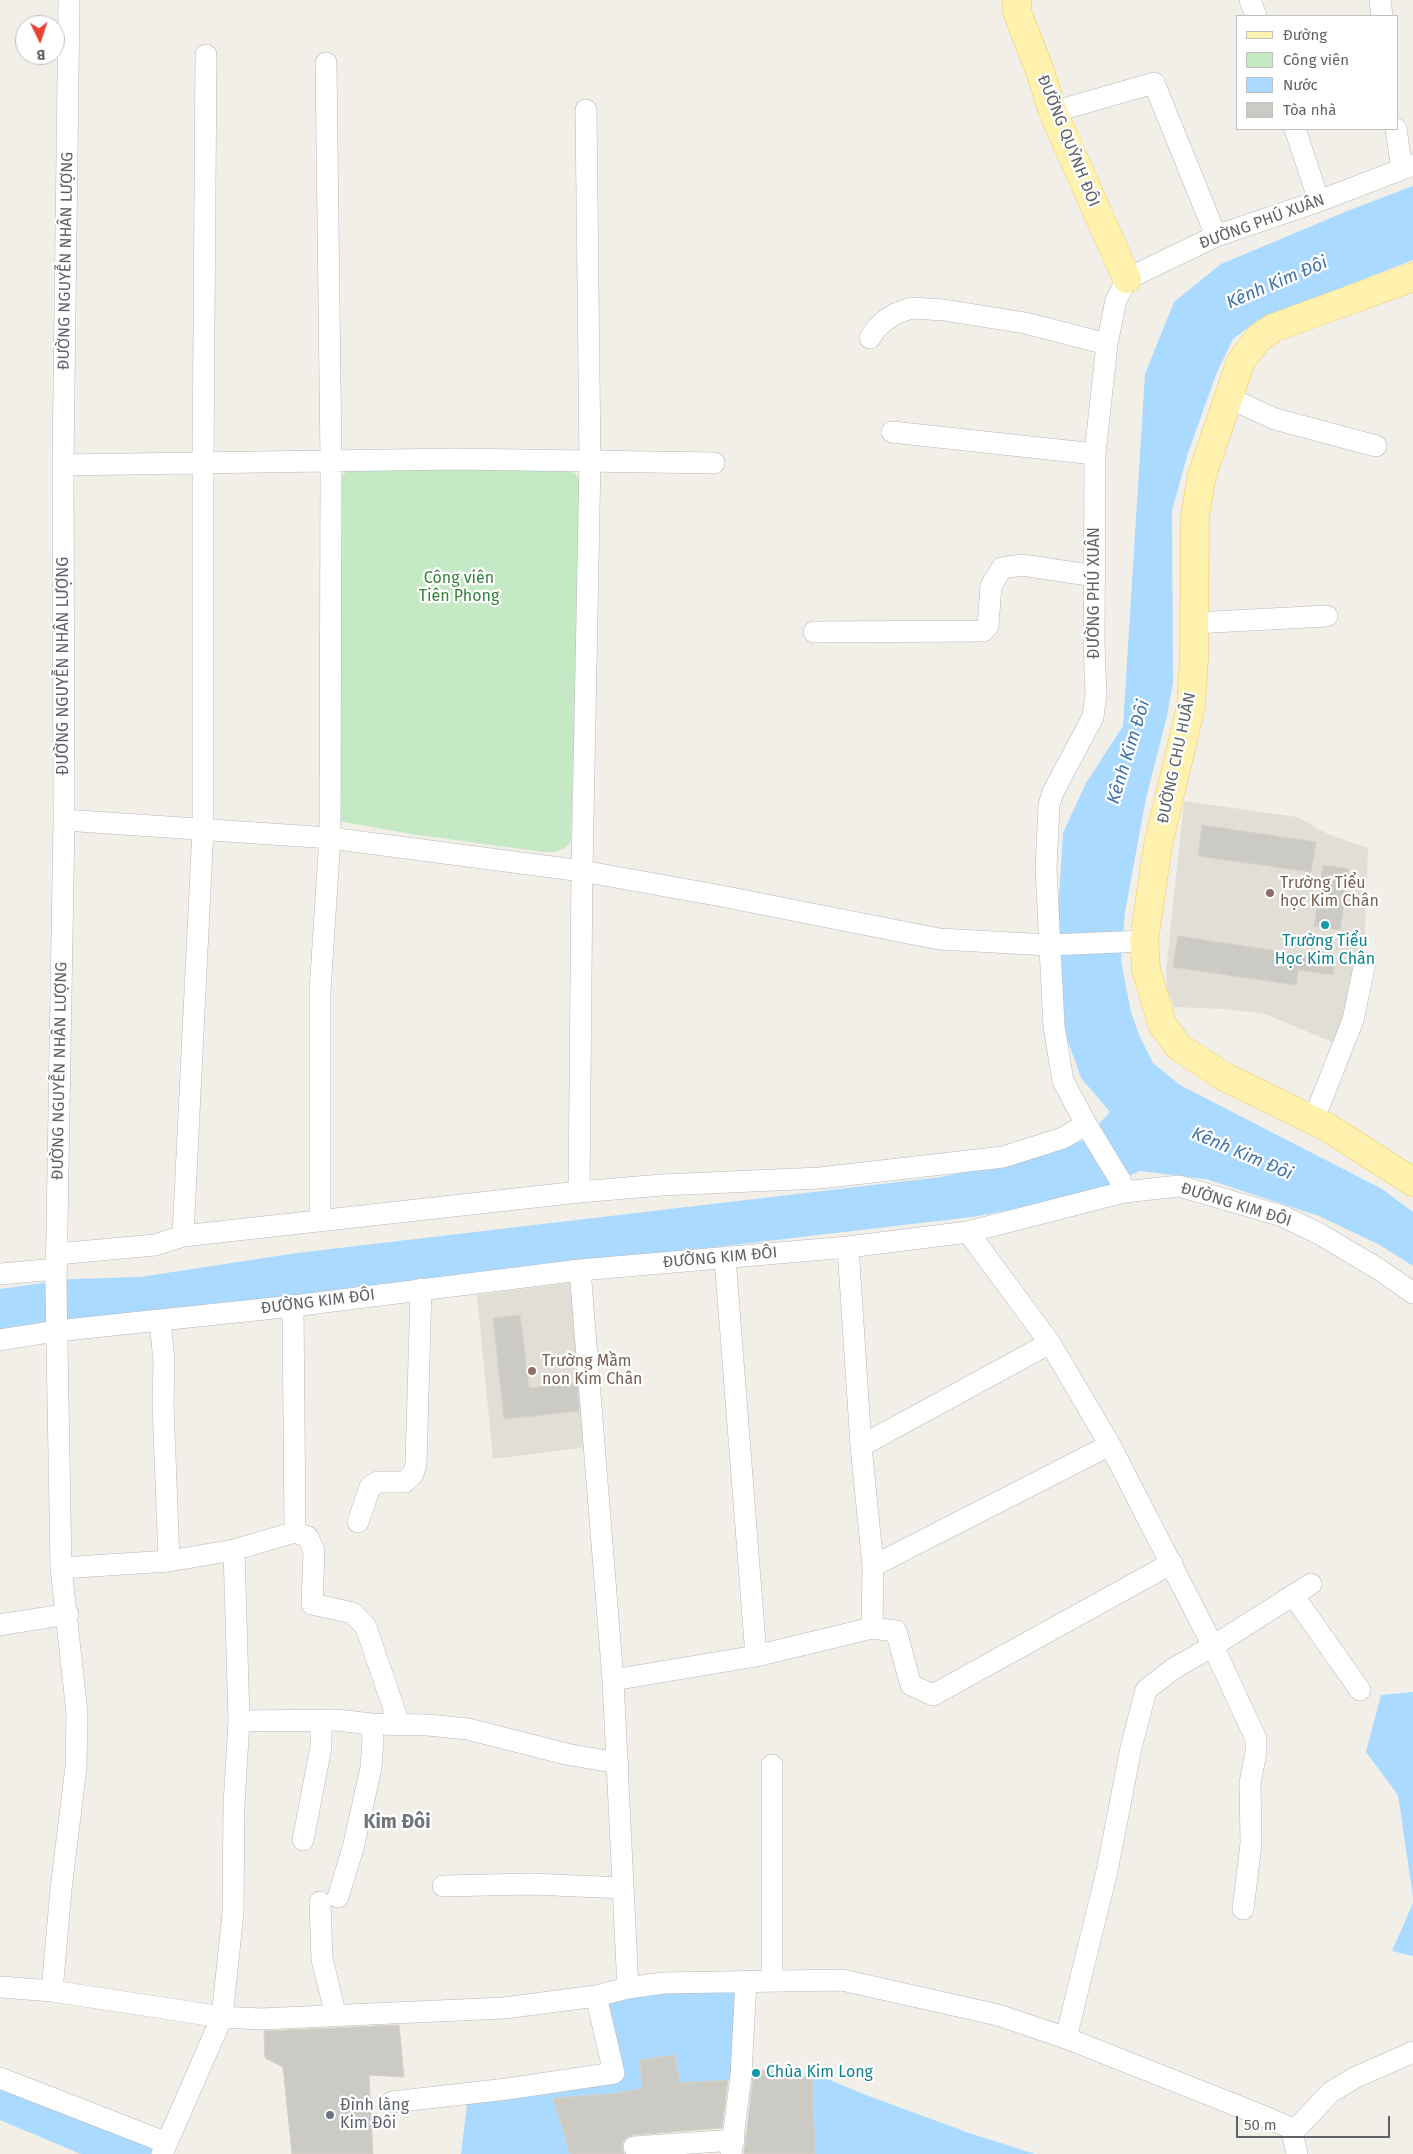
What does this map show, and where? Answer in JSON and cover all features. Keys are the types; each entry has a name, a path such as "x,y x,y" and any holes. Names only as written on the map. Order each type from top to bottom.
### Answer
{"main road":[{"name":"ĐƯỜNG QUỲNH ĐÔI","path":"1017,0 1017,12 1040,71 1052,112 1127,279"},
{"name":"ĐƯỜNG CHU HUÂN","path":"1413,277 1273,328 1258,339 1241,361 1227,397 1202,475 1195,516 1191,706 1158,845 1144,941 1146,968 1162,1024 1179,1047 1222,1076 1327,1127 1413,1182"}],"street":[{"name":"ĐƯỜNG NGUYỄN NHÂN LƯỢNG","path":"52,1992 61,1889 76,1768 77,1713 62,1568 56,1324 64,820 63,465 69,0"},
{"path":"1250,0 1256,15"},
{"path":"1380,0 1382,15"},
{"path":"183,1236 203,828 206,55"},
{"path":"320,1220 320,991 330,838 331,461 326,63"},
{"path":"1052,112 1154,83 1216,236"},
{"path":"579,1192 582,871 590,461 586,110"},
{"path":"1294,130 1319,201"},
{"path":"1396,130 1407,167"},
{"name":"ĐƯỜNG PHÚ XUÂN","path":"1122,1186 1086,1124 1064,1080 1054,1026 1048,945 1046,868 1049,805 1058,779 1093,717 1096,694 1095,454 1107,344 1116,300 1127,279 1216,236 1319,201 1407,167"},
{"path":"870,338 883,322 895,314 911,308 944,310 1025,323 1107,344"},
{"path":"1227,397 1275,419 1376,446"},
{"path":"892,432 1095,454"},
{"path":"63,465 456,459 714,462"},
{"path":"814,632 984,630 988,626 991,586 1002,568 1022,565 1095,576"},
{"path":"1194,623 1327,616"},
{"path":"64,820 330,838 582,871 725,896 939,939 1048,945 1144,941"},
{"path":"1313,1121 1353,1020 1365,963"},
{"path":"0,1274 56,1270 183,1236 320,1220 662,1184 820,1178 1003,1157 1063,1138 1086,1124"},
{"name":"ĐƯỜNG KIM ĐÔI","path":"0,1340 56,1324 160,1320 293,1306 421,1288 580,1270 848,1247 968,1232 1122,1186 1149,1188 1179,1186 1282,1216 1318,1233 1380,1270 1413,1293"},
{"path":"968,1232 1050,1343 1110,1445 1214,1646 1256,1739 1256,1752 1250,1783 1251,1844 1243,1908"},
{"path":"848,1247 861,1446 873,1566 872,1628"},
{"path":"725,1258 756,1656"},
{"path":"580,1270 613,1680 628,1988"},
{"path":"358,1522 370,1487 378,1482 405,1482 412,1474 416,1464 421,1288"},
{"path":"293,1306 295,1532"},
{"path":"160,1320 164,1361 163,1404 169,1561"},
{"path":"861,1446 1050,1343"},
{"path":"873,1566 1110,1445"},
{"path":"62,1568 169,1561 234,1550 295,1532 308,1538 314,1551 312,1604 353,1613 366,1627 399,1724"},
{"path":"0,2078 164,2149 222,2017 234,1913 234,1805 238,1721 234,1550"},
{"path":"613,1680 756,1656 872,1628 896,1630 911,1685 933,1695 1172,1562"},
{"path":"1066,2038 1107,1871 1130,1748 1146,1690 1173,1669 1214,1646 1302,1590 1360,1690"},
{"path":"0,1625 68,1614"},
{"path":"238,1721 321,1720 468,1728 566,1754 618,1763"},
{"path":"303,1840 320,1747 321,1720"},
{"path":"336,2016 322,1959 329,1900 353,1848 371,1768 373,1739 371,1724"},
{"path":"772,1766 772,1980"},
{"path":"443,1886 530,1884 623,1888"},
{"path":"0,1987 52,1992 222,2017 260,2019 504,2008 596,1996 628,1988 663,1983 842,1980 998,2015 1066,2038 1295,2130"},
{"path":"634,2147 733,2147 741,2075 746,1981"},
{"path":"392,2102 490,2092 614,2073 596,1996"},
{"path":"1297,2154 1293,2136 1295,2130 1337,2087 1413,2052"}],"shaded area":[{"name":"Trường Tiểu học Kim Chân","path":"1184,801 1297,817 1328,834 1368,848 1365,937 1339,1045 1265,1014 1225,1009 1174,1007 1167,990 1166,972"},
{"name":"Trường Mầm non Kim Chân","path":"570,1283 588,1447 493,1459 477,1295"}],"green space":[{"name":"Công viên Tiên Phong","path":"357,468 566,470 575,473 581,482 571,838 570,844 563,849 555,852 544,852 411,834 339,821 339,483 342,475 349,470"}],"water":[{"name":"Kênh Kim Đôi","path":"1413,186 1413,260 1258,320 1233,339 1217,372 1188,453 1172,511 1173,682 1167,716 1146,798 1125,912 1121,961 1131,1012 1139,1035 1153,1063 1180,1085 1382,1189 1413,1212 1413,1266 1380,1245 1319,1216 1206,1179 1140,1171 1098,1190 1046,1203 972,1217 0,1331 0,1289 71,1279 140,1277 297,1253 941,1177 1039,1156 1084,1140 1110,1112 1081,1078 1062,1024 1058,916 1063,833 1086,783 1123,726 1145,374 1174,302 1221,264"},
{"path":"1413,1692 1413,1897 1398,1795 1366,1752 1381,1695"},
{"path":"1413,1903 1413,1956 1392,1951"},
{"path":"662,1993 735,1993 731,2080 680,2083 675,2055 640,2060 642,2089 610,2094 570,2154 461,2154 468,2096 604,2075 587,2004"},
{"path":"818,2075 969,2133 1035,2154 815,2154 812,2077"},
{"path":"0,2083 164,2154 81,2154 0,2120"}],"building":[{"path":"1202,825 1316,842 1311,872 1198,856"},
{"path":"1323,865 1349,869 1340,930 1314,926"},
{"name":"Trường Tiểu Học Kim Chân","path":"1178,936 1335,960 1333,975 1298,970 1296,985 1173,967"},
{"path":"520,1315 529,1388 577,1383 579,1411 504,1419 493,1318"},
{"name":"Đình làng Kim Đôi","path":"399,2025 404,2077 369,2075 373,2154 292,2154 283,2067 265,2058 264,2031"},
{"path":"675,2055 680,2083 728,2080 722,2128 633,2135 627,2137 623,2142 624,2154 570,2154 553,2098 610,2094 642,2089 640,2060"},
{"path":"754,2069 812,2077 815,2154 744,2154"}],"place":[{"name":"Trường Tiểu học Kim Chân","path":"1270,893"},
{"name":"Trường Tiểu Học Kim Chân","path":"1325,925"},
{"name":"Trường Mầm non Kim Chân","path":"532,1371"},
{"name":"Chùa Kim Long","path":"756,2073"},
{"name":"Đình làng Kim Đôi","path":"330,2115"}],"district":[{"name":"Kim Đôi","path":"397,1823"}]}
